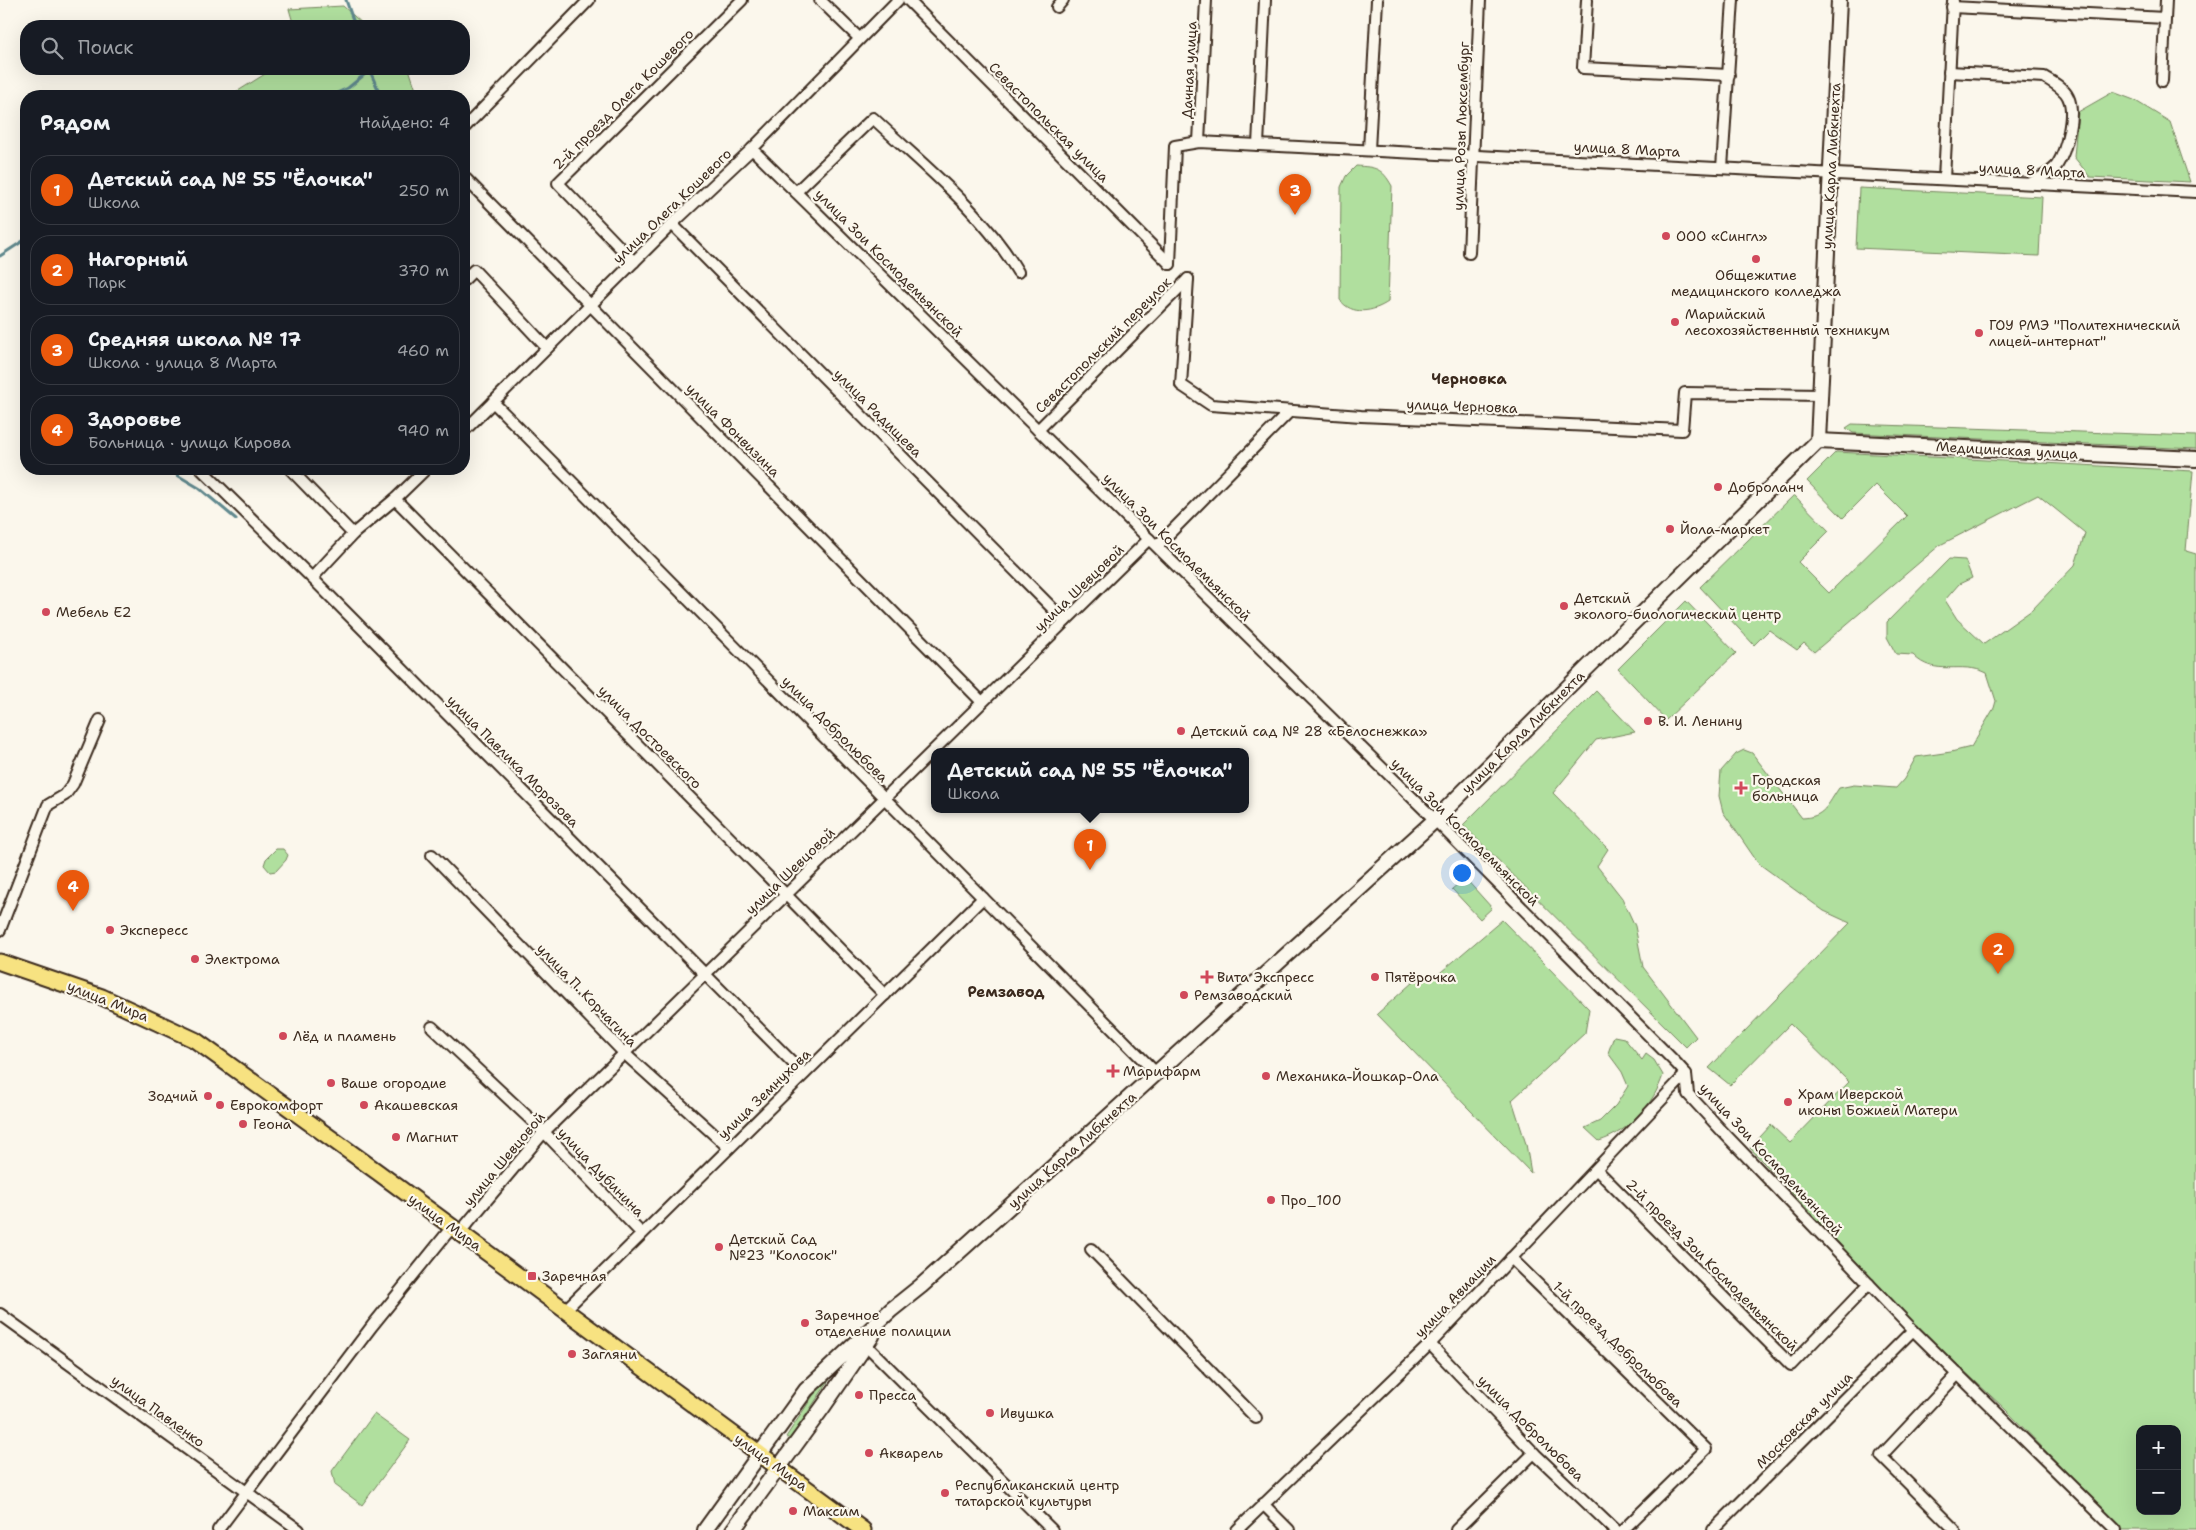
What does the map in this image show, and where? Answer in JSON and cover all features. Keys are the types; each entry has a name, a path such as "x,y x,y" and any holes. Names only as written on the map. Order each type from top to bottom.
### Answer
{"main road":[{"name":"улица Карла Либкнехта","path":"705,1530 806,1390 891,1310 921,1286 1157,1074 1435,820 1582,672 1818,441 1839,0"},
{"name":"Медицинская улица","path":"1818,441 2196,460"},
{"name":"улица Мира","path":"0,962 102,997 195,1040 863,1530"},
{"name":"улица Карла Либкнехта","path":"733,1530 824,1407 891,1310"}],"street":[{"path":"470,122 588,0"},
{"name":"2-й проезд Олега Кошевого","path":"634,262 558,183 742,0"},
{"path":"820,0 859,38"},
{"name":"улица Олега Кошевого","path":"470,425 672,224 752,149 898,0"},
{"name":"Севастопольская улица","path":"908,0 1170,264"},
{"name":"Дачная улица","path":"1199,142 1206,0"},
{"path":"1258,145 1265,0"},
{"path":"1369,150 1377,0"},
{"name":"улица Розы Люксембург","path":"1470,253 1480,0"},
{"path":"1587,0 1582,68 1729,75"},
{"path":"1722,168 1733,0"},
{"path":"2162,81 2166,0"},
{"path":"1944,179 1953,4 2165,18"},
{"path":"1949,72 2044,77 2055,83 2068,96 2071,115 2065,148 2056,167 2031,183"},
{"path":"796,192 873,118 952,192 1004,248 1018,272"},
{"name":"улица 8 Марта","path":"1170,264 1175,146 1199,142 2196,192"},
{"name":"улица Зои Космодемьянской","path":"752,149 1435,820 1686,1074 1688,1094 1913,1330 2116,1530"},
{"name":"улица Фонвизина","path":"470,183 982,702"},
{"name":"улица Радищева","path":"672,224 1065,621"},
{"path":"470,274 474,270 547,348"},
{"name":"улица Черновка","path":"1188,279 1181,385 1211,405 1361,416 1682,430 1685,393 1820,396"},
{"name":"Севастопольский переулок","path":"1038,430 1188,279"},
{"name":"улица Добролюбова","path":"493,402 1157,1074"},
{"name":"улица Шевцовой","path":"935,748 1065,621 1153,543 1290,411"},
{"name":"улица Павлика Морозова","path":"207,475 312,578 804,1074"},
{"path":"296,475 352,534"},
{"path":"312,578 352,534 395,499 420,475"},
{"name":"улица Достоевского","path":"395,499 885,995"},
{"path":"0,930 48,805 65,795 72,784 100,720"},
{"name":"улица Шевцовой","path":"218,1530 372,1326 544,1132 931,752"},
{"name":"улица П. Корчагина","path":"432,855 624,1053 729,1148"},
{"name":"улица Земнухова","path":"565,1310 983,898"},
{"name":"улица Дубинина","path":"432,1027 544,1132 642,1234"},
{"name":"улица Авиации","path":"1237,1530 1430,1344 1686,1074"},
{"name":"2-й проезд Зои Космодемьянской","path":"1597,1170 1791,1365 1869,1284"},
{"path":"1091,1249 1256,1418"},
{"name":"1-й проезд Добролюбова","path":"1511,1258 1706,1449 1623,1530"},
{"name":"улица Павленко","path":"0,1314 299,1530"},
{"name":"Московская улица","path":"1714,1530 1913,1330"},
{"path":"866,1344 1052,1530"},
{"name":"улица Добролюбова","path":"1430,1344 1534,1453 1615,1530"},
{"path":"1954,1530 1881,1456 1958,1374"},
{"path":"1456,1530 1534,1453"},
{"path":"1263,1504 1289,1530"}],"green space":[{"path":"343,6 358,20 292,20 289,9"},
{"path":"263,75 411,75 416,90 240,90"},
{"path":"2113,92 2134,100 2170,122 2190,182 2090,177 2074,157 2078,112"},
{"path":"1356,166 1378,170 1385,175 1392,186 1388,302 1376,308 1363,311 1350,308 1340,300 1341,187 1346,176"},
{"path":"1859,188 2042,197 2039,256 1856,248"},
{"path":"1852,424 2196,436 2196,449 1853,433 1846,428"},
{"path":"1836,452 2193,471 2186,551 2196,554 2196,1530 2123,1530 2005,1409 1918,1328 1750,1148 1771,1125 1790,1143 1849,1082 1790,1024 1730,1085 1709,1068 1850,923 1824,911 1758,863 1723,812 1719,796 1721,771 1736,754 1744,750 1752,753 1802,818 1821,813 1839,788 1854,785 1896,788 1904,779 1916,757 1971,747 1994,708 1996,701 1987,673 1977,669 1930,666 1921,662 1913,655 1896,654 1887,637 1887,622 1949,559 1965,560 1972,578 1959,584 1945,600 1957,619 1984,644 2032,610 2075,565 2085,533 2038,495 1940,545 1814,652 1804,643 1797,650 1769,630 1754,645 1700,587 1794,495 1829,531 1798,562 1829,593 1907,516 1876,485 1843,518 1807,481"},
{"path":"1686,601 1736,653 1666,720 1618,669"},
{"path":"1596,691 1635,732 1596,740 1553,793 1608,849 1597,866 1622,898 1635,926 1643,967 1696,1037 1686,1047 1463,825"},
{"path":"276,849 283,849 288,855 276,871 270,872 264,865 266,859"},
{"path":"1465,878 1492,908 1480,919 1452,889"},
{"path":"1502,920 1589,1009 1585,1033 1512,1100 1526,1144 1531,1173 1377,1014 1422,974 1434,978"},
{"path":"1614,1036 1624,1038 1642,1060 1646,1054 1654,1060 1663,1075 1659,1086 1639,1116 1620,1131 1599,1141 1585,1128 1600,1121 1616,1105 1628,1086 1622,1072 1608,1053"},
{"path":"834,1373 790,1439 786,1437 820,1385"},
{"path":"374,1414 410,1440 362,1505 335,1485 332,1471"}],"waterway":[{"path":"346,0 353,20"},
{"path":"344,90 364,75"},
{"path":"372,75 378,90"},
{"path":"0,256 20,243"},
{"path":"177,475 199,488 236,519"}],"place":[{"name":"Средняя школа № 17","path":"1295,215"},
{"name":"ООО «Сингл»","path":"1666,236"},
{"name":"Общежитие медицинского колледжа","path":"1756,259"},
{"name":"Марийский лесохозяйственный техникум","path":"1675,322"},
{"name":"ГОУ РМЭ \"Политехнический лицей-интернат\"","path":"1979,333"},
{"name":"Доброланч","path":"1718,487"},
{"name":"Йола-маркет","path":"1670,529"},
{"name":"Детский эколого-биологический центр","path":"1564,606"},
{"name":"Мебель Е2","path":"46,612"},
{"name":"В. И. Ленину","path":"1648,721"},
{"name":"Детский сад № 28 «Белоснежка»","path":"1181,731"},
{"name":"Городская больница","path":"1741,788"},
{"name":"Детский сад № 55 \"Ёлочка\"","path":"1090,870"},
{"name":"Здоровье","path":"73,911"},
{"name":"Экспересс","path":"110,930"},
{"name":"Электрома","path":"195,959"},
{"name":"Нагорный","path":"1998,974"},
{"name":"Вита Экспресс","path":"1207,977"},
{"name":"Пятёрочка","path":"1375,977"},
{"name":"Ремзаводский","path":"1184,995"},
{"name":"Лёд и пламень","path":"283,1036"},
{"name":"Марифарм","path":"1113,1071"},
{"name":"Механика-Йошкар-Ола","path":"1266,1076"},
{"name":"Ваше огородие","path":"331,1083"},
{"name":"Зодчий","path":"208,1096"},
{"name":"Храм Иверской иконы Божией Матери","path":"1788,1102"},
{"name":"Еврокомфорт","path":"220,1105"},
{"name":"Акашевская","path":"364,1105"},
{"name":"Геона","path":"243,1124"},
{"name":"Магнит","path":"396,1137"},
{"name":"Про_100","path":"1271,1200"},
{"name":"Детский Сад №23 \"Колосок\"","path":"719,1247"},
{"name":"Заречная","path":"532,1276"},
{"name":"Заречное отделение полиции","path":"805,1323"},
{"name":"Загляни","path":"572,1354"},
{"name":"Пресса","path":"859,1395"},
{"name":"Ивушка","path":"990,1413"},
{"name":"Акварель","path":"869,1453"},
{"name":"Республиканский центр татарской культуры","path":"945,1493"},
{"name":"Максим","path":"793,1511"}],"district":[{"name":"Черновка","path":"1469,379"},
{"name":"Ремзавод","path":"1006,992"}]}
